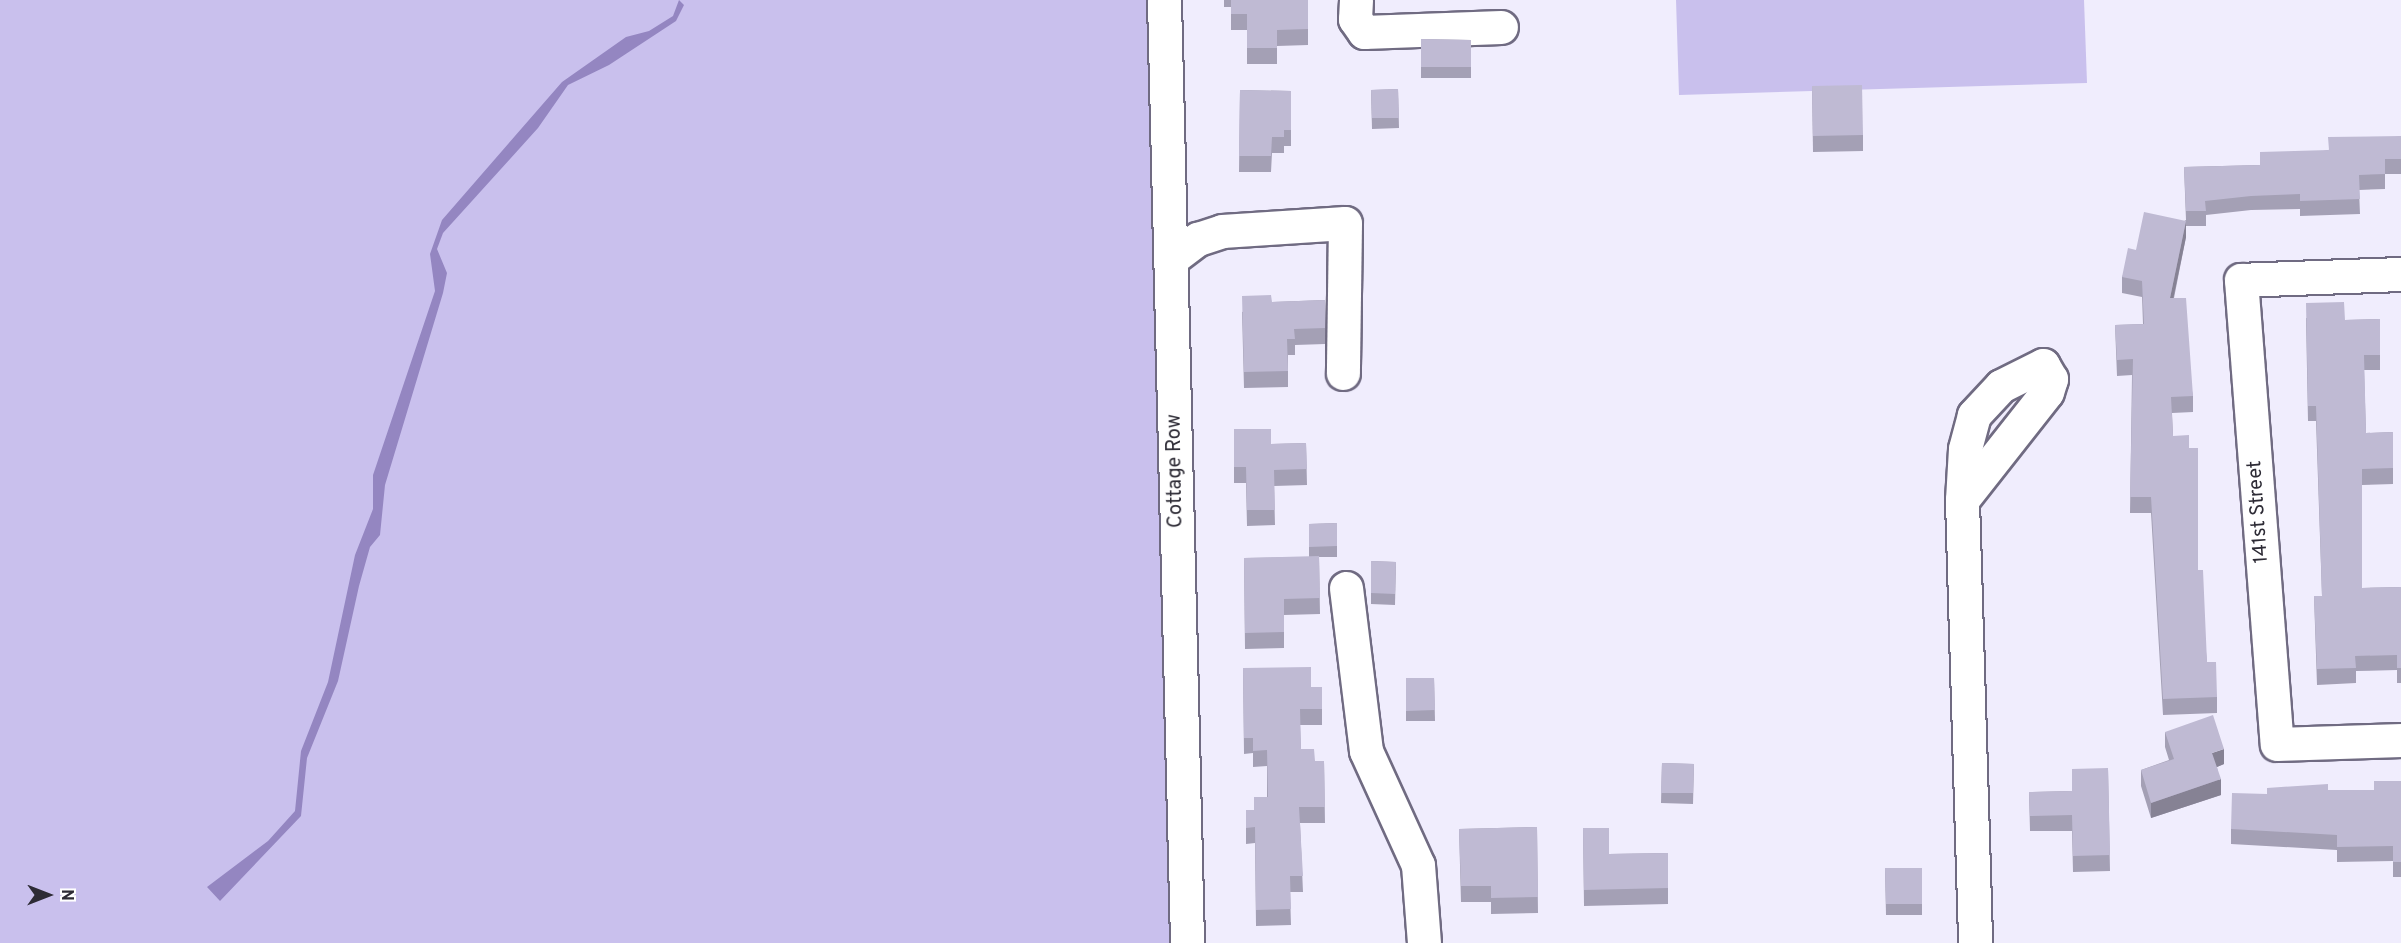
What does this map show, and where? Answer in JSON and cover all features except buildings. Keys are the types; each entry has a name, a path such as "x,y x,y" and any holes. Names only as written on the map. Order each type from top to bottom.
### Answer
{"street":[{"name":"Cottage Row","path":"1164,0 1187,943"},
{"path":"1356,0 1355,19 1364,32 1501,27"},
{"path":"1171,259 1198,239 1222,231 1345,223 1343,373"},
{"name":"141st Street","path":"2401,274 2241,280 2277,744 2401,740"},
{"path":"1962,500 1975,943"},
{"path":"1346,588 1366,751 1418,865 1424,943"}],"shaded area":[{"path":"0,0 1157,0 1180,943 0,943"},
{"path":"679,0 684,5 676,21 609,65 568,85 538,128 443,233 437,249 447,273 443,293 385,485 380,535 370,547 338,681 307,758 301,816 220,901 207,887 268,841 295,811 301,751 328,682 355,555 373,509 373,475 435,291 430,254 442,220 562,82 626,37 649,31 673,16"},
{"path":"1676,0 2084,0 2087,83 1679,95"}]}
